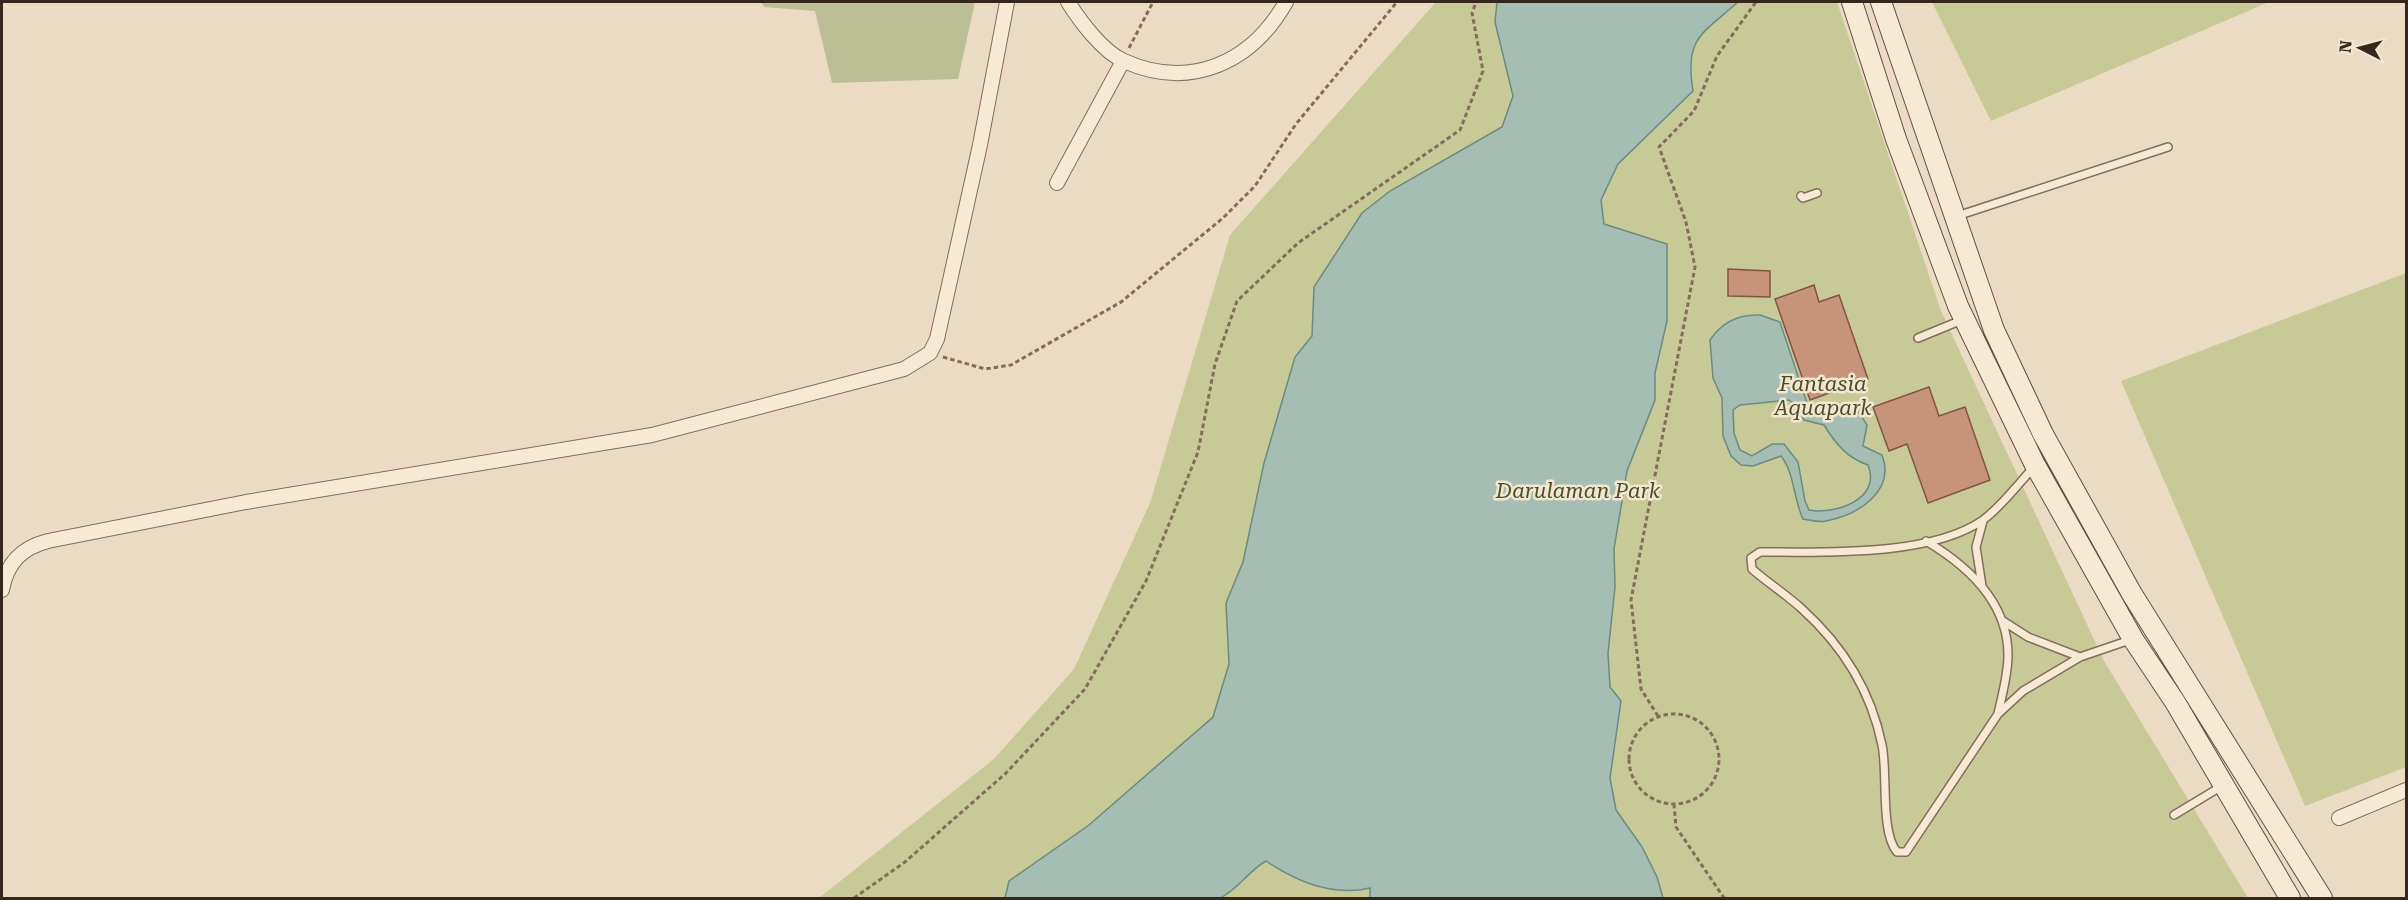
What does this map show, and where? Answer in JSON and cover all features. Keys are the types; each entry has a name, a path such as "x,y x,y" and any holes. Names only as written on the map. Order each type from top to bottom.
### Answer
{"street":[{"path":"2,590 16,556 48,541 246,502 652,435 891,374 930,353 937,339 952,275 1007,2"},
{"path":"1068,2 1094,36 1123,61 1166,73 1207,70 1244,52 1270,28 1286,2"},
{"path":"1852,2 1896,139 1964,319 2035,465 2133,639 2175,702 2222,786 2290,898"},
{"path":"1881,2 1994,330 2043,435 2132,594 2322,898"},
{"path":"1057,183 1123,61"},
{"path":"2339,818 2406,790"}],"lane":[{"path":"1954,217 2168,147"},
{"path":"1801,196 1803,198 1817,193"},
{"path":"1918,338 1964,319"},
{"path":"1983,589 1976,547 1980,527 2035,465"},
{"path":"1985,519 1968,529 1926,541 1845,552 1760,552 1751,558 1752,569 1802,608 1845,656 1858,677 1869,702 1882,745 1888,822 1892,846 1897,852 1906,852 1998,714 2023,691 2080,657 2133,639"},
{"path":"1926,541 1945,552 1995,603 2002,621 2008,655 1998,714"},
{"path":"2002,621 2028,637 2080,657"},
{"path":"2174,814 2222,786"}],"path":[{"path":"1123,61 1153,2"},
{"path":"930,353 985,369 1011,365 1121,302 1223,218 1255,186 1296,124 1397,2"},
{"path":"854,898 905,862 1006,773 1085,689 1146,581 1198,452 1215,364 1237,301 1298,243 1460,130 1483,71 1472,13 1476,2"},
{"path":"1658,716 1641,689 1630,600 1695,267 1686,222 1659,147 1694,111 1717,56 1756,2"},
{"path":"1680,714 1701,722 1714,740 1719,762 1712,783 1696,798 1674,804 1664,803 1646,795 1634,780 1628,758 1634,737 1640,728 1658,716 1680,714"},
{"path":"1674,804 1676,827 1724,898"}],"green space":[{"path":"761,2 975,2 958,79 832,83 815,11 764,7"},
{"name":"Darulaman Park","path":"1436,2 1837,2 1941,311 2104,661 2248,898 819,898 994,759 1074,669 1150,503 1230,235"},
{"path":"1932,2 2269,2 1991,121"},
{"path":"2406,273 2406,767 2305,806 2121,381"}],"shaded area":[{"path":"1497,2 1738,2 1706,30 1694,48 1691,59 1693,91 1618,164 1601,200 1604,224 1667,244 1667,321 1655,373 1655,400 1627,471 1614,549 1615,587 1608,653 1610,687 1621,701 1610,778 1616,810 1642,847 1657,877 1663,898 1370,898 1370,888 1342,891 1315,886 1266,861 1220,898 1005,898 1009,881 1089,825 1213,717 1229,664 1226,603 1243,562 1264,463 1295,357 1312,336 1314,287 1362,213 1390,191 1502,127 1513,96 1495,22"},
{"path":"1760,315 1780,322 1807,403 1833,409 1843,405 1858,411 1867,425 1863,446 1882,455 1885,468 1884,480 1879,490 1861,507 1850,513 1823,522 1803,519 1789,470 1781,456 1753,466 1741,465 1731,456 1723,436 1722,398 1713,378 1710,340 1731,320","holes":["1789,400 1797,406 1804,420 1824,425 1842,449 1868,465 1871,477 1868,487 1853,502 1831,510 1809,510 1805,501 1798,462 1784,444 1772,444 1752,456 1740,450 1734,433 1733,410 1740,405"]}],"building":[{"path":"1728,269 1770,271 1770,297 1728,296"},
{"path":"1814,285 1819,302 1839,295 1868,379 1810,400 1775,299"},
{"path":"1929,387 1939,416 1965,407 1990,480 1928,503 1907,444 1889,451 1873,407"}],"park label":[{"name":"Fantasia Aquapark","path":"1823,396"}]}
